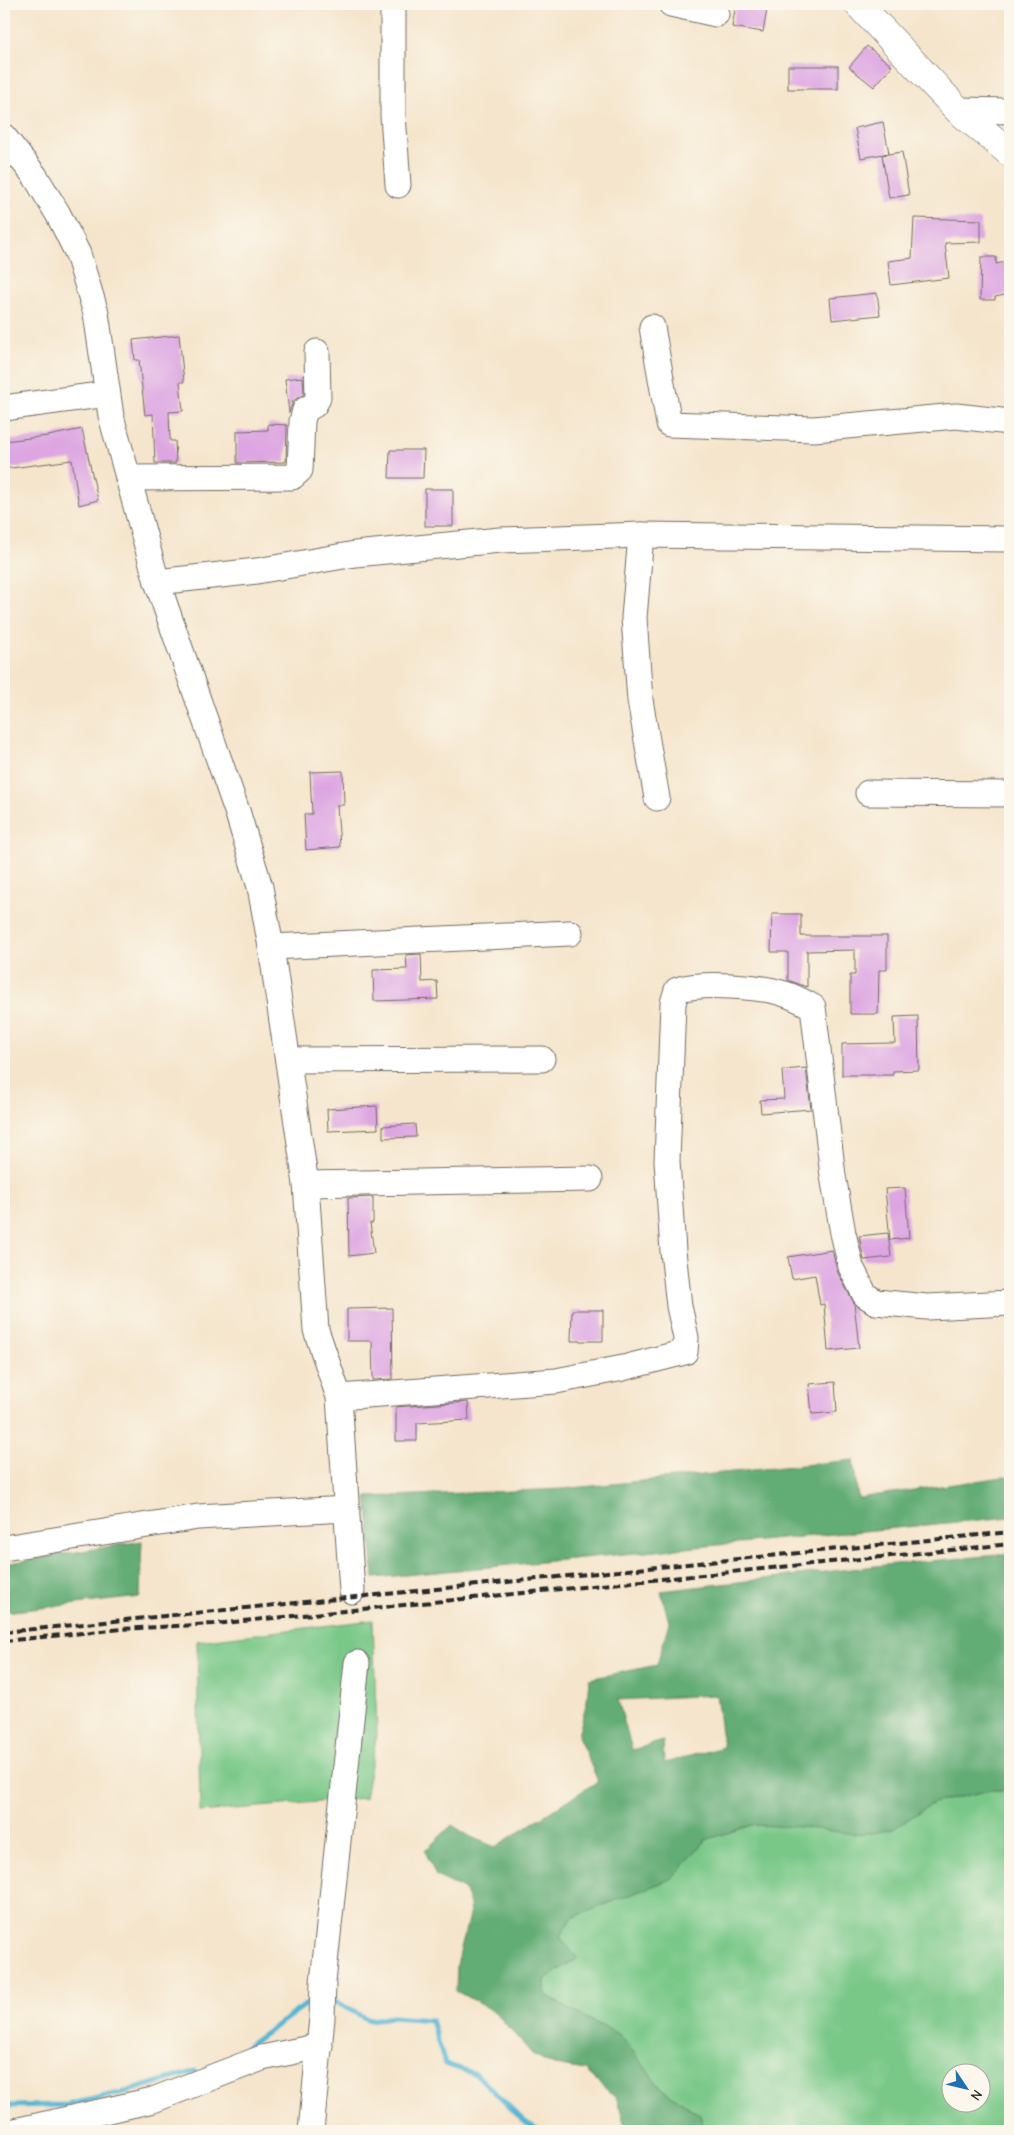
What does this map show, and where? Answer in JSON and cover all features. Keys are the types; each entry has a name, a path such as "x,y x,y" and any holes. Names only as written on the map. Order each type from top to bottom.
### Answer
{"main road":[{"path":"858,4 958,110 1010,153"}],"street":[{"path":"393,4 393,115 398,185"},
{"path":"671,4 716,14"},
{"path":"958,110 1010,110"},
{"path":"4,137 35,176 58,214 78,254 96,313 107,394 157,582 238,814 260,887 289,1060 306,1184 316,1330 339,1397 352,1591"},
{"path":"652,326 669,424 814,429 956,416 1010,422"},
{"path":"128,478 292,477 300,470 302,421 305,410 314,405 318,398 317,352"},
{"path":"4,408 107,394"},
{"path":"157,582 257,571 354,554 500,540 641,535 1010,539"},
{"path":"641,535 634,618 640,700 657,798"},
{"path":"868,793 1010,794"},
{"path":"271,947 570,933"},
{"path":"339,1397 556,1381 623,1368 685,1352 686,1338 679,1306 673,1250 667,1162 673,1003 677,990 689,986 757,988 784,994 813,1008 833,1176 843,1233 851,1267 865,1295 876,1302 927,1307 1010,1303"},
{"path":"289,1060 542,1059"},
{"path":"306,1184 590,1179"},
{"path":"4,1548 198,1517 347,1509"},
{"path":"311,2131 320,2046 323,1982 357,1663"},
{"path":"15,2131 153,2100 262,2058 320,2046"}],"green space":[{"path":"853,1460 858,1498 1010,1476 1010,1517 374,1578 367,1497 562,1489"},
{"path":"142,1541 140,1597 4,1612 4,1564"},
{"path":"1010,1554 1010,1790 991,1790 933,1803 893,1829 862,1835 799,1827 752,1825 705,1840 673,1878 571,1918 560,1937 577,1958 545,1979 545,1994 566,2008 620,2035 661,2088 700,2115 704,2131 632,2131 625,2126 617,2099 585,2070 554,2065 532,2054 495,2012 456,1991 457,1965 471,1907 464,1889 436,1876 425,1851 452,1825 471,1837 495,1847 598,1781 578,1736 587,1701 589,1679 657,1665 669,1622 661,1591 884,1565","holes":["716,1695 723,1747 664,1763 663,1741 632,1750 618,1700"]},
{"path":"373,1620 377,1733 365,1798 200,1812 197,1641"},
{"path":"991,1790 1010,1790 1010,2131 704,2131 700,2115 661,2088 620,2035 566,2008 545,1994 545,1979 576,1958 560,1937 571,1918 673,1878 705,1840 752,1825 893,1829 933,1803"}],"building":[{"path":"736,4 768,4 763,32 732,27"},
{"path":"867,46 892,66 874,87 849,67"},
{"path":"788,66 838,66 838,89 788,89"},
{"path":"883,122 889,153 861,158 855,128"},
{"path":"902,152 909,195 889,198 882,155"},
{"path":"914,218 981,220 981,242 945,243 949,278 891,285 888,261 912,258"},
{"path":"981,257 996,257 996,264 1010,261 1010,294 995,297 995,300 980,300"},
{"path":"877,293 880,315 832,320 830,298"},
{"path":"179,335 184,382 180,382 183,411 169,412 170,441 175,441 176,463 155,463 153,414 145,415 139,360 135,360 133,340"},
{"path":"303,377 304,394 293,401 289,413 285,379"},
{"path":"268,424 287,425 286,462 237,463 237,431 268,430"},
{"path":"82,429 98,500 79,505 72,460 4,469 4,441 48,436"},
{"path":"390,450 424,450 423,478 389,478"},
{"path":"425,489 453,489 453,526 425,526"},
{"path":"343,771 344,805 337,805 340,847 306,850 304,814 312,814 310,772"},
{"path":"772,914 801,914 801,936 887,936 887,970 879,970 878,1014 850,1014 850,975 855,975 855,950 807,951 807,987 788,980 788,952 771,952"},
{"path":"421,954 422,982 437,981 438,999 374,1001 373,970 407,969 406,955"},
{"path":"918,1016 919,1070 893,1071 893,1075 842,1075 842,1044 895,1043 894,1017"},
{"path":"806,1068 811,1109 761,1113 760,1100 784,1099 782,1070"},
{"path":"377,1106 378,1129 328,1131 327,1109"},
{"path":"415,1124 416,1137 383,1138 383,1126"},
{"path":"905,1188 909,1238 890,1240 885,1189"},
{"path":"373,1197 373,1223 370,1223 374,1253 349,1256 348,1198"},
{"path":"888,1233 891,1257 864,1260 859,1236"},
{"path":"832,1250 838,1273 854,1303 859,1348 828,1351 824,1304 820,1305 815,1275 792,1279 788,1257"},
{"path":"392,1308 393,1379 373,1380 372,1341 347,1341 347,1309"},
{"path":"572,1310 603,1310 603,1341 571,1341"},
{"path":"835,1382 837,1412 812,1414 809,1384"},
{"path":"468,1402 469,1420 417,1423 417,1441 396,1441 396,1407"}],"waterway":[{"path":"329,2001 334,2001 369,2020 393,2017 431,2020 445,2064 476,2074 525,2122 540,2131"},
{"path":"230,2059 308,2003 316,2003"},
{"path":"4,2106 67,2105 128,2091 196,2071"}],"railway":[{"path":"4,1632 1010,1532"},
{"path":"4,1641 121,1629 214,1624 1010,1544"}]}
